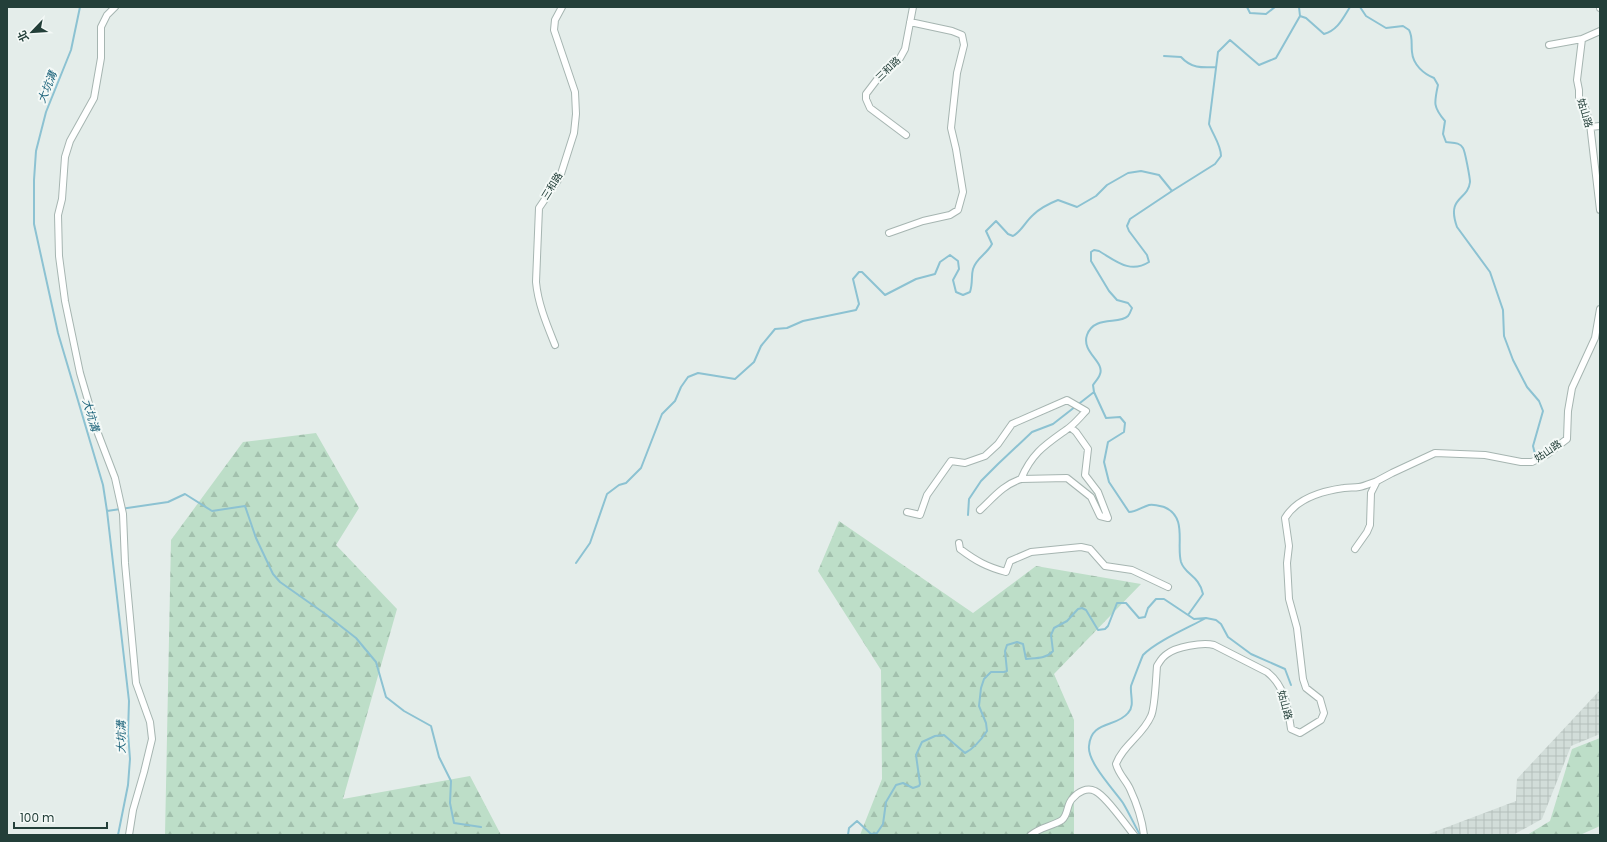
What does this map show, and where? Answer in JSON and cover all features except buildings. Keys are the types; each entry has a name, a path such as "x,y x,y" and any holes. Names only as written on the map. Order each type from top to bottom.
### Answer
{"street":[{"path":"116,7 107,15 101,27 101,58 94,98 70,141 65,157 62,199 58,215 59,250 65,301 80,373 97,431 115,478 123,514 125,562 136,683 150,722 152,739 133,810 129,835"},
{"name":"三和路","path":"555,345 546,324 537,293 536,282 539,208 560,177 574,133 576,114 575,92 554,30 555,20 562,7"},
{"name":"三和路","path":"906,135 870,108 866,99 866,94 882,74 900,58 905,49 913,7"},
{"path":"889,233 923,221 950,214 958,210 963,192 956,148 951,128 957,73 964,45 962,35 952,31 910,22"},
{"path":"1549,44 1582,39 1600,32"},
{"name":"姑山路","path":"1582,39 1577,80 1579,97 1585,108 1590,127 1600,210"},
{"path":"1590,127 1600,126"},
{"name":"姑山路","path":"1144,835 1142,820 1130,788 1119,773 1116,764 1119,756 1139,734 1152,716 1158,666 1160,659 1167,653 1205,643 1214,645 1267,672 1275,678 1281,689 1288,710 1291,729 1300,733 1321,720 1324,713 1320,699 1306,688 1303,679 1297,628 1289,599 1287,563 1289,546 1284,518 1290,508 1305,499 1324,492 1343,488 1360,487 1377,481 1418,459 1435,453 1485,455 1521,462 1532,462 1546,455 1567,438 1568,410 1572,388 1594,338 1600,308"},
{"path":"906,512 920,515 927,495 951,461 965,463 985,456 998,444 1012,424 1067,400 1086,411 1070,427 1037,452 1021,479"},
{"path":"980,510 1005,486 1021,479 1067,478 1091,497 1100,516 1108,518 1098,492 1085,475 1088,449 1076,432 1070,427"},
{"path":"1355,549 1370,525 1371,494 1377,481"},
{"path":"959,543 960,549 974,560 1006,572 1010,561 1031,552 1081,547 1090,549 1105,566 1132,570 1168,586"},
{"path":"1031,835 1041,828 1061,820 1066,815 1071,799 1079,792 1087,789 1095,791 1104,797 1134,835"}],"shaded area":[{"path":"1600,690 1600,734 1571,746 1542,819 1513,835 1426,835 1516,801 1517,779"}],"green space":[{"path":"316,433 359,508 336,545 397,609 343,799 470,776 501,835 165,835 171,540 243,442"},
{"path":"839,521 973,613 1036,566 1141,584 1054,674 1074,720 1074,835 860,835 882,779 881,670 818,571"},
{"path":"1600,738 1600,826 1580,835 1527,835 1550,821 1572,749"}],"waterway":[{"name":"大坑溝","path":"80,7 71,50 46,112 36,151 34,180 34,224 58,333 103,485 107,511 129,701 128,733 130,759 128,785 118,835"},
{"path":"1247,7 1250,13 1266,14 1275,7"},
{"path":"848,835 849,828 857,821 871,834 877,833 883,824 886,802 896,785 903,783 913,788 919,786 916,755 922,742 935,736 944,735 965,753 972,749 980,741 987,731 986,723 979,706 981,688 984,679 991,672 1007,671 1005,651 1007,645 1017,642 1023,644 1026,659 1044,657 1053,651 1051,635 1054,628 1067,621 1078,609 1082,608 1086,610 1098,630 1105,629 1108,626 1117,603 1126,603 1139,618 1145,617 1148,608 1156,599 1164,599 1188,615 1203,594 1198,583 1181,562 1179,524 1171,511 1164,507 1151,505 1129,512 1109,482 1104,462 1108,442 1124,432 1125,423 1120,417 1106,418 1094,392 1093,385 1099,377 1101,370 1087,347 1086,341 1090,329 1095,325 1107,321 1124,319 1129,315 1132,308 1128,303 1117,300 1109,291 1091,261 1091,252 1094,250 1099,251 1123,265 1136,267 1149,262 1147,255 1129,231 1127,226 1130,219 1215,164 1221,156 1221,152 1209,124 1218,52 1230,40 1259,65 1276,58 1300,16 1299,7"},
{"path":"1300,16 1306,18 1324,34 1337,27 1350,7"},
{"path":"1360,7 1366,16 1386,28 1403,26 1409,30 1414,61 1426,74 1434,78 1438,85 1435,101 1436,108 1445,121 1443,134 1446,142 1458,144 1462,146 1464,150 1470,182 1466,193 1456,204 1454,217 1457,227 1490,272 1503,310 1504,336 1513,360 1527,387 1539,401 1543,411 1533,446 1536,458"},
{"path":"1164,56 1181,57 1185,61 1197,66 1216,67"},
{"path":"576,563 590,543 607,494 619,485 626,483 641,468 662,414 675,401 681,387 688,377 698,373 735,379 754,362 761,346 775,329 787,328 803,321 856,310 859,304 853,279 859,272 862,272 885,295 916,279 935,274 940,262 950,255 958,261 959,269 953,280 956,292 963,295 970,292 974,265 992,244 986,231 996,221 1008,234 1013,236 1019,232 1033,215 1044,206 1058,200 1077,207 1096,196 1107,185 1128,173 1141,171 1159,175 1172,191"},
{"path":"968,515 969,499 981,481 998,464 1032,432 1053,424 1094,392"},
{"path":"107,511 168,502 185,494 212,511 245,506 256,538 273,574 280,582 356,638 376,662 386,697 404,711 431,726 439,757 451,781 450,803 454,823 481,827"},
{"path":"1188,615 1194,619 1206,618 1216,620 1221,624 1228,637 1251,654 1285,669 1291,685"},
{"path":"1140,835 1123,803 1102,776 1092,760 1089,746 1091,738 1094,732 1099,728 1123,718 1130,710 1132,704 1131,686 1143,655 1164,640 1206,618"}]}
